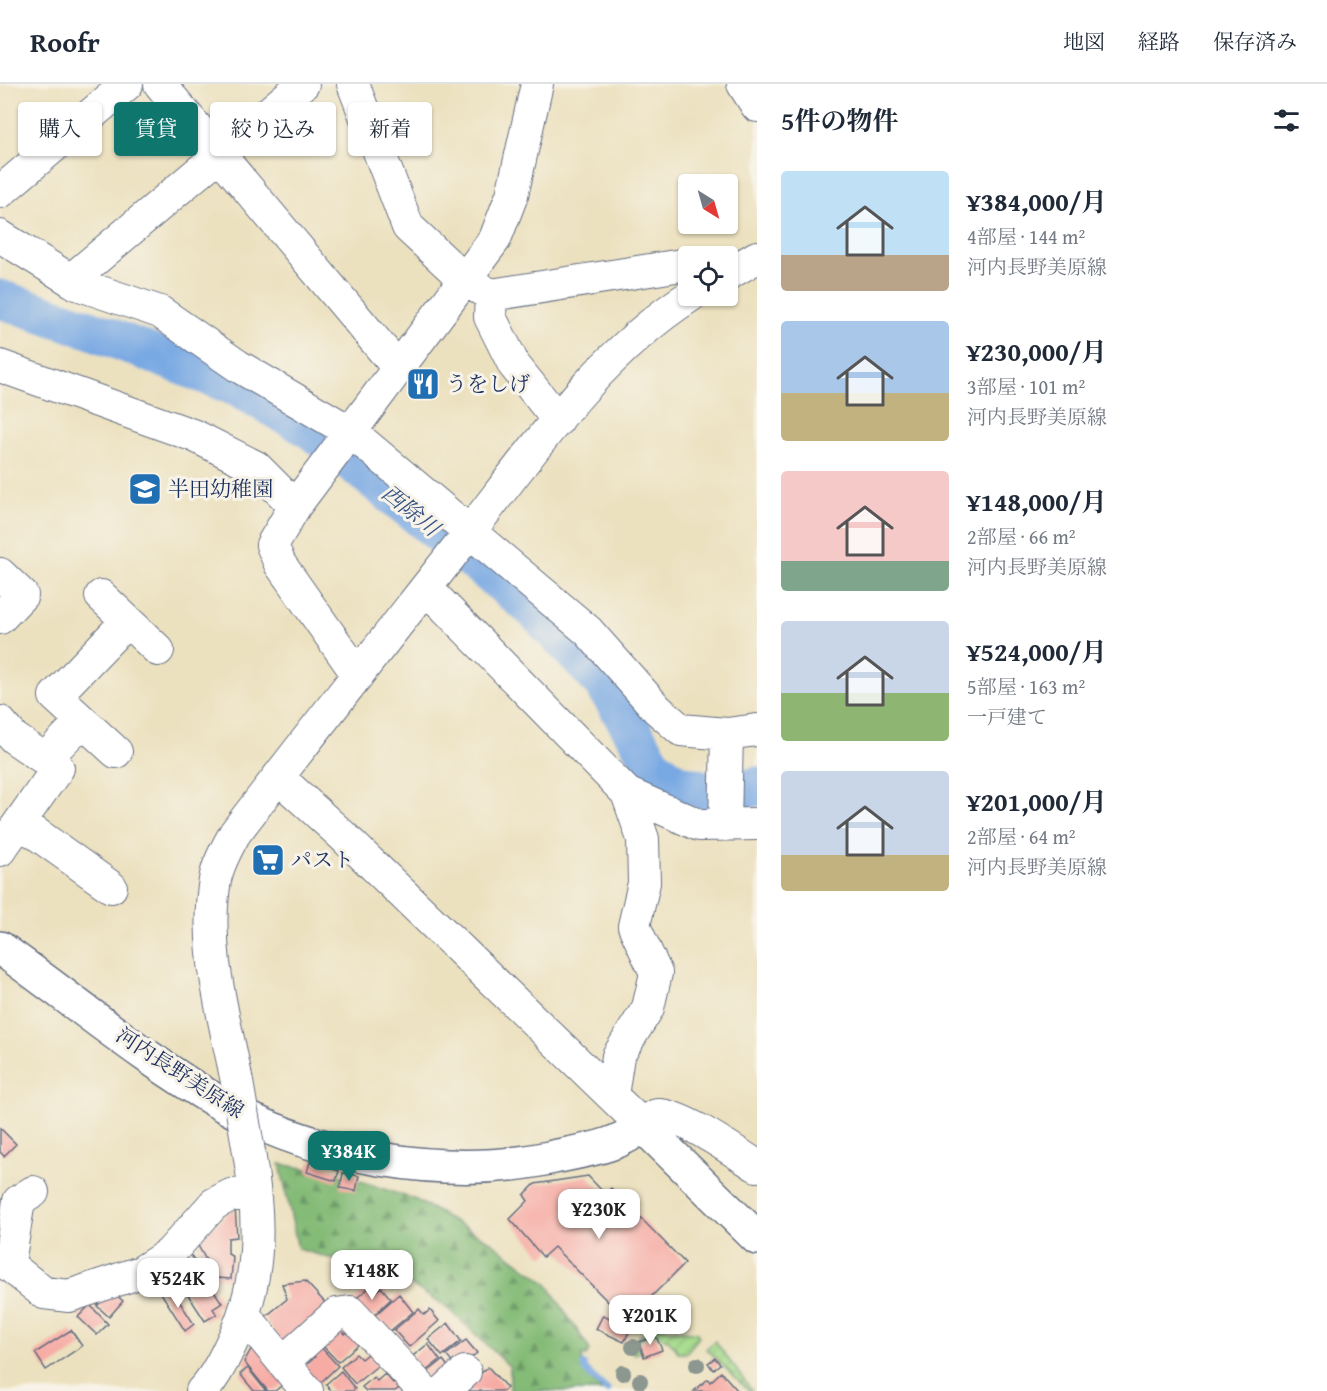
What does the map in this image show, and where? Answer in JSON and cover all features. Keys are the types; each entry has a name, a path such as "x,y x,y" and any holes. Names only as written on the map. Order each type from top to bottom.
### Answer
{"main road":[{"name":"河内長野美原線","path":"0,948 177,1076 224,1106 305,1140 326,1146 371,1157 430,1164 458,1166 526,1162 619,1141 642,1125"},
{"path":"642,1125 757,1238"}],"street":[{"path":"0,192 127,84"},
{"path":"160,84 210,144"},
{"path":"282,102 303,84"},
{"path":"353,84 408,227 478,288 514,365 558,420"},
{"path":"358,675 280,564 272,545 299,500 399,369 478,288 512,195 537,84"},
{"path":"742,84 757,106"},
{"path":"71,280 218,156"},
{"path":"220,156 399,369"},
{"path":"0,236 71,280 160,312 347,439 588,631 657,709 681,730 737,735 725,822"},
{"path":"738,268 757,257"},
{"path":"478,288 678,265"},
{"path":"202,1391 223,1360 244,1316 253,1288 257,1251 249,1152 214,967 211,928 215,878 235,833 558,420 598,373 639,332 678,304"},
{"path":"0,366 195,436 256,467 299,500"},
{"path":"426,588 627,793 699,825 725,822 757,824"},
{"path":"0,618 20,593"},
{"path":"101,596 158,650"},
{"path":"116,752 55,696 127,621"},
{"path":"45,759 82,721"},
{"path":"0,850 58,768 3,732"},
{"path":"278,777 344,837 642,1125 655,1115 669,1115 722,1143 757,1166"},
{"path":"612,1096 618,1056 648,1008 656,973 634,926 644,883 643,839 627,793"},
{"path":"20,822 111,887"},
{"path":"33,1192 19,1201 4,1260 45,1293 69,1296 141,1272 169,1254 214,1204 231,1195 254,1194"},
{"path":"283,1362 336,1314 350,1312 424,1391"},
{"path":"244,1316 308,1391"}],"green space":[{"path":"280,1164 343,1175 416,1200 491,1242 547,1284 590,1350 586,1356 582,1355 583,1371 602,1391 510,1391 510,1367 448,1308 402,1279 298,1249"},
{"path":"655,1327 697,1333 699,1337 686,1353 679,1353 670,1341 653,1333 637,1340 640,1352 634,1354 626,1344"},
{"path":"715,1341 752,1391 749,1391 706,1349"}],"building":[{"path":"0,1128 16,1144 4,1156 0,1152"},
{"path":"310,1162 339,1171 336,1181 307,1172"},
{"path":"343,1173 359,1176 356,1191 340,1188"},
{"path":"588,1176 605,1194 611,1188 685,1263 627,1321 554,1247 543,1257 510,1219 528,1201 524,1195 535,1184"},
{"path":"235,1207 237,1237 228,1238 228,1254 233,1257 231,1279 216,1278 196,1242"},
{"path":"190,1254 222,1303 213,1309 217,1314 205,1321 170,1267"},
{"path":"305,1281 329,1307 284,1345 264,1318 287,1299 282,1284"},
{"path":"371,1286 376,1291 381,1287 391,1299 372,1317 351,1303"},
{"path":"170,1287 194,1324 185,1331 161,1293"},
{"path":"111,1290 123,1301 109,1317 97,1306"},
{"path":"399,1294 413,1312 389,1332 375,1315"},
{"path":"90,1305 108,1324 97,1335 78,1317"},
{"path":"419,1309 424,1315 430,1310 439,1321 409,1347 394,1330"},
{"path":"603,1315 631,1328 624,1342 596,1329"},
{"path":"448,1323 461,1341 442,1356 428,1339"},
{"path":"71,1330 82,1346 46,1370 35,1353"},
{"path":"341,1330 345,1334 349,1331 360,1343 338,1362 323,1346"},
{"path":"656,1336 662,1350 644,1357 639,1342"},
{"path":"466,1340 477,1353 457,1369 446,1355"},
{"path":"255,1342 287,1381 275,1391 268,1391 244,1362"},
{"path":"428,1344 440,1360 421,1375 409,1359"},
{"path":"319,1345 338,1366 316,1387 301,1370 315,1357 310,1352"},
{"path":"371,1351 381,1363 355,1384 341,1367 356,1354 361,1359"},
{"path":"715,1358 720,1364 713,1370 708,1363"},
{"path":"443,1360 453,1373 431,1390 425,1374"},
{"path":"488,1367 507,1388 503,1391 461,1391"},
{"path":"248,1368 266,1391 254,1391 240,1374"},
{"path":"341,1371 355,1389 353,1391 331,1391 326,1384"},
{"path":"721,1372 738,1391 694,1391 708,1379 710,1382"},
{"path":"385,1374 393,1383 397,1380 402,1386 395,1391 366,1391 362,1387 374,1377 377,1381"}],"waterway":[{"name":"西除川","path":"0,299 92,330 239,388 311,430 533,609 603,683 654,766 676,783 709,791 744,790 757,786"},
{"path":"584,1365 585,1370 607,1390"}],"place":[{"name":"うをしげ","path":"423,384"},
{"name":"半田幼稚園","path":"145,489"},
{"name":"パスト","path":"268,860"}]}
